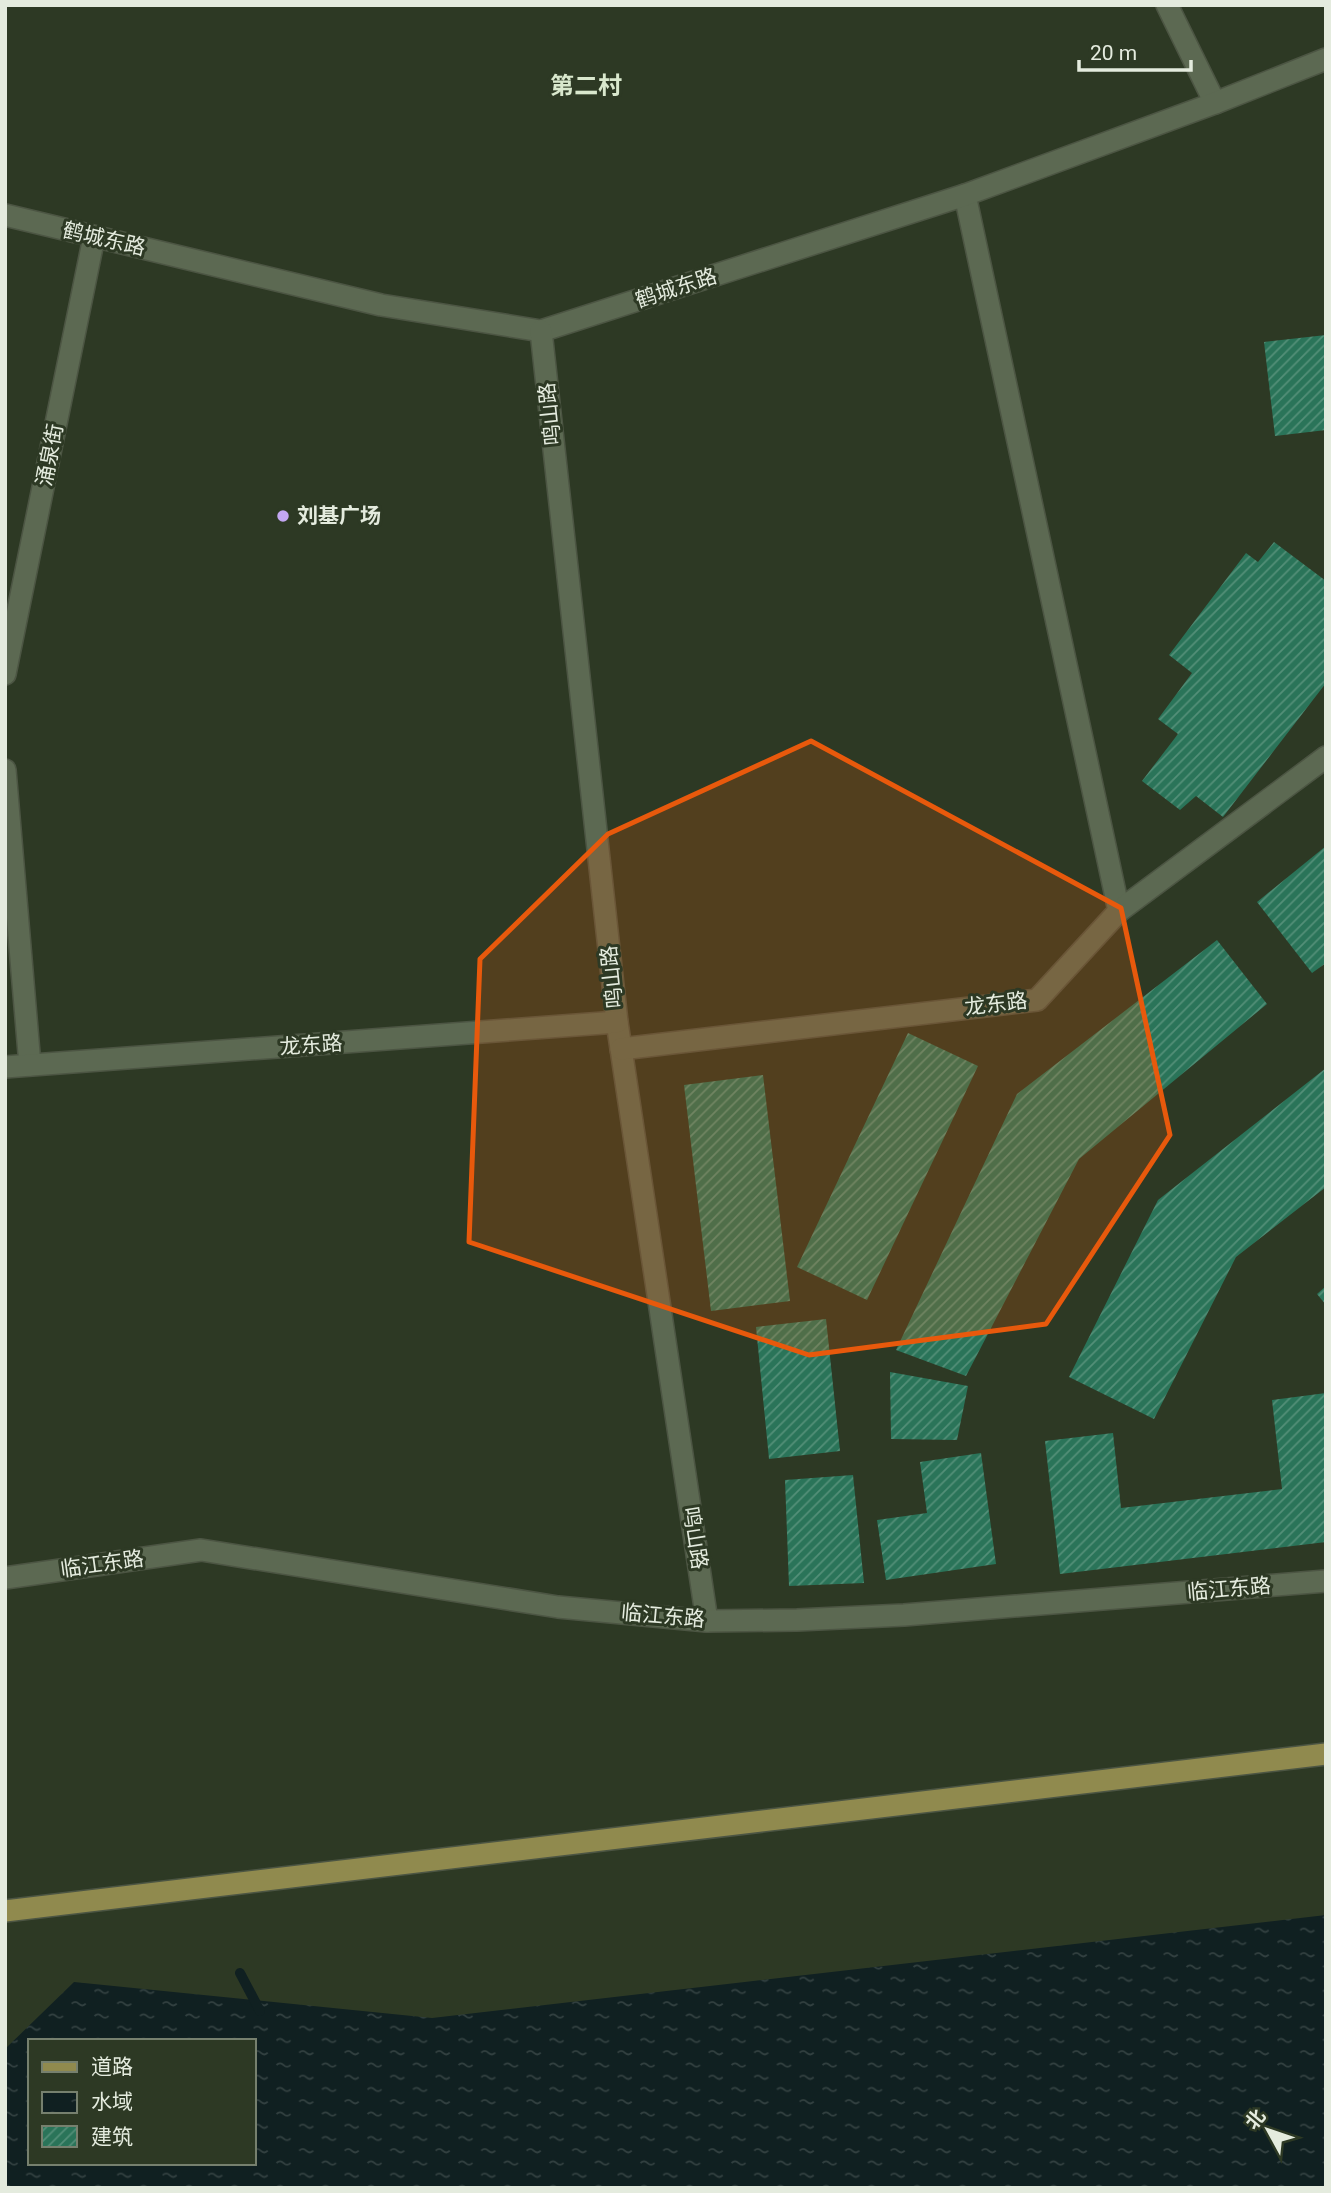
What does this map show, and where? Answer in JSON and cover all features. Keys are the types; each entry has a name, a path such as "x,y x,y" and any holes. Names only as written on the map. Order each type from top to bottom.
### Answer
{"main road":[{"path":"5,1911 1326,1754"}],"street":[{"path":"1167,5 1215,103"},
{"name":"鹤城东路","path":"5,215 381,305 541,331 965,195 1326,59"},
{"path":"965,195 1119,911"},
{"name":"涌泉街","path":"5,674 94,237"},
{"name":"鸣山路","path":"541,331 617,1023 707,1620"},
{"name":"龙东路","path":"621,1049 1037,1000 1119,911 1326,757"},
{"path":"5,770 30,1065"},
{"name":"龙东路","path":"5,1067 617,1023"},
{"name":"临江东路","path":"5,1578 201,1550 558,1606 707,1620 797,1620 904,1615 1326,1581"}],"highlighted area":[{"path":"811,741 1121,908 1170,1135 1046,1324 809,1355 469,1242 480,959 608,834"}],"water":[{"path":"1326,1915 1326,2188 5,2188 5,2049 74,1982 432,2018"}],"building":[{"path":"1326,335 1326,430 1275,436 1264,342"},
{"path":"1274,542 1326,581 1326,683 1223,817 1196,796 1180,810 1142,781 1178,734 1158,719 1192,673 1169,655 1246,553 1258,562"},
{"path":"1326,846 1326,963 1312,973 1257,902"},
{"path":"1217,940 1267,1004 1079,1159 966,1376 896,1350 1017,1094"},
{"path":"908,1033 978,1066 867,1300 797,1267"},
{"path":"1326,1068 1326,1187 1236,1257 1154,1419 1069,1377 1158,1200"},
{"path":"763,1075 790,1301 711,1311 684,1085"},
{"path":"1326,1286 1326,1305 1317,1294"},
{"path":"826,1319 840,1451 769,1459 756,1327"},
{"path":"890,1372 968,1386 957,1440 891,1439"},
{"path":"1326,1393 1326,1542 1060,1574 1045,1441 1113,1433 1121,1508 1282,1489 1272,1400"},
{"path":"981,1453 996,1564 886,1580 877,1520 927,1513 920,1462"},
{"path":"853,1475 864,1583 789,1586 785,1480"}],"waterway":[{"path":"240,1973 260,2011"}],"place":[{"name":"刘基广场","path":"283,516"}],"district":[{"name":"第二村","path":"586,86"}]}
